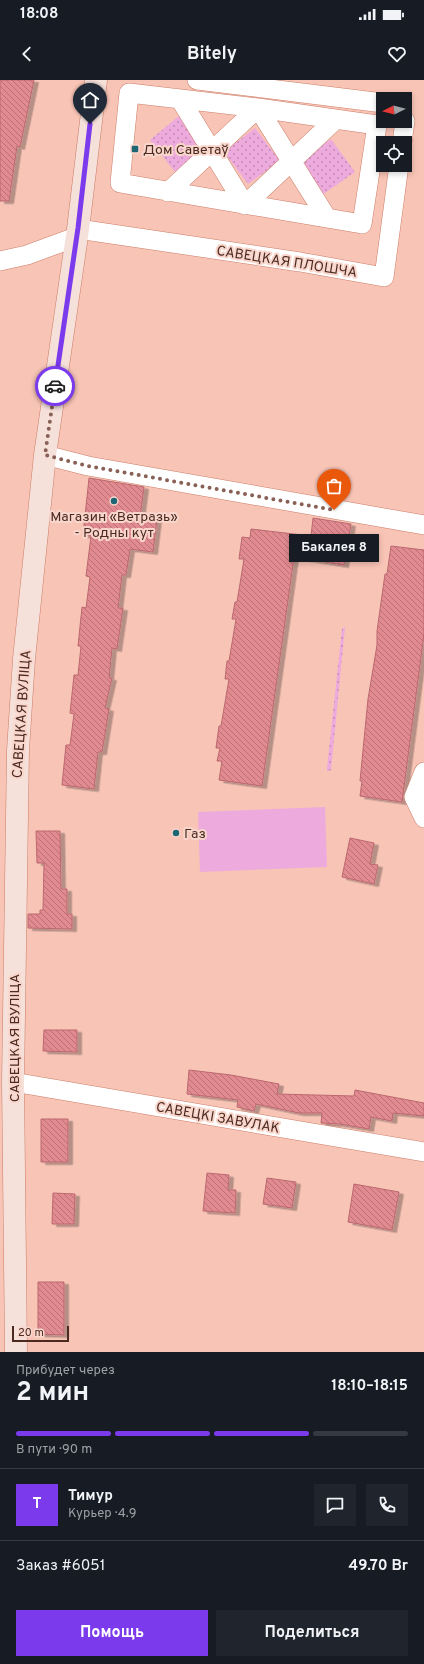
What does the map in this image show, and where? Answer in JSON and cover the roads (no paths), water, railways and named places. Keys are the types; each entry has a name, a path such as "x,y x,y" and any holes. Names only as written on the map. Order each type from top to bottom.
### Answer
{"street":[{"name":"САВЕЦКАЯ ВУЛІЦА","path":"16,1352 13,1082 18,750 24,659 45,455 77,233 96,80"},
{"path":"197,80 376,102"},
{"path":"129,93 258,108 377,125 362,224 120,183 129,93"},
{"path":"180,99 245,205"},
{"path":"168,192 258,108"},
{"path":"258,108 327,218"},
{"path":"245,205 336,119"},
{"name":"САВЕЦКАЯ ПЛОШЧА","path":"77,233 300,262 384,277 398,172"},
{"path":"0,260 27,255 77,233"},
{"path":"45,455 88,466 424,525"},
{"path":"424,772 414,798 424,818"},
{"name":"САВЕЦКІ ЗАВУЛАК","path":"13,1082 424,1152"}],"place":[{"name":"Дом Саветаў","path":"135,149"},
{"name":"Магазин «Ветразь» - Родны кут","path":"114,501"},
{"name":"Бакалея 8","path":"334,510"},
{"name":"Газ","path":"176,833"}]}
